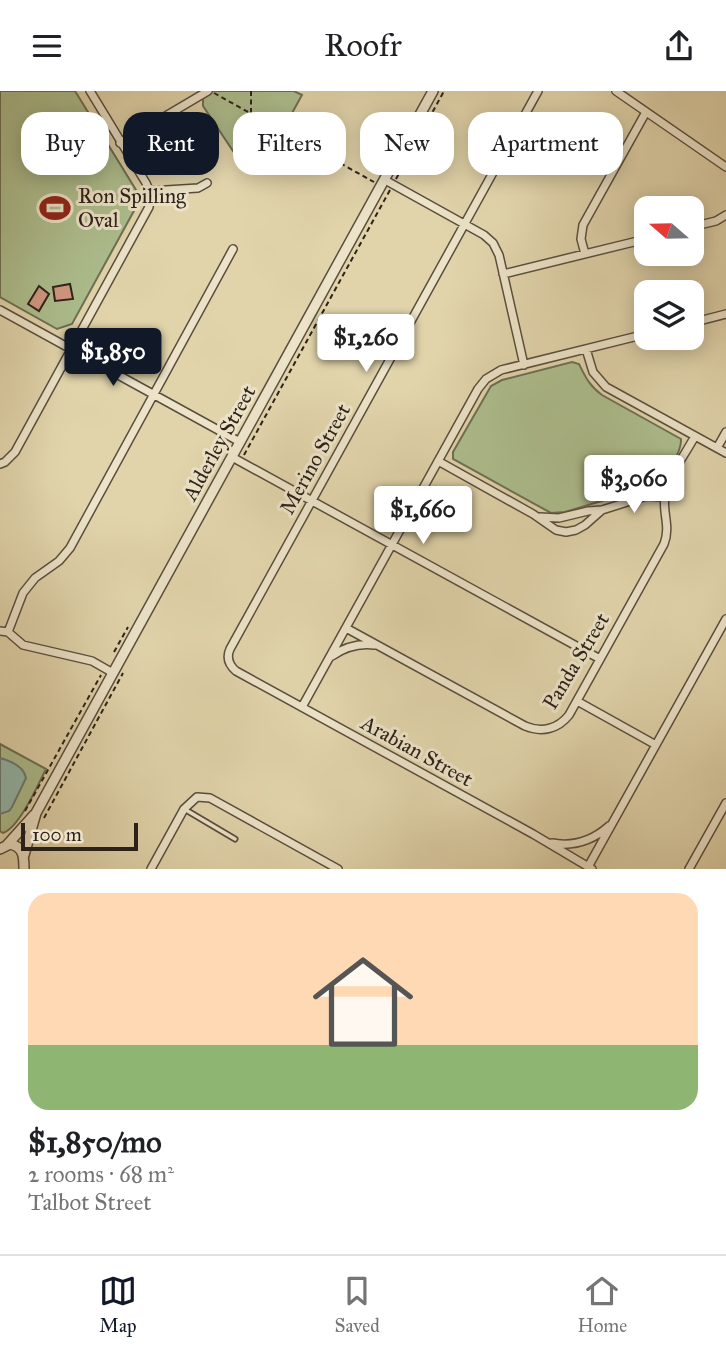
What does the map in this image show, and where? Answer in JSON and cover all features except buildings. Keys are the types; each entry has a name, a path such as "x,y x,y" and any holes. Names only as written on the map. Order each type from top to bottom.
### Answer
{"street":[{"path":"0,464 15,452 151,199 150,191 90,91"},
{"path":"120,143 209,91"},
{"name":"Alderley Street","path":"24,869 24,855 36,813 109,671 237,459 240,442 386,183 433,91"},
{"name":"Merino Street","path":"229,662 230,649 538,91"},
{"path":"616,91 726,167"},
{"path":"585,254 581,235 583,225 646,112"},
{"path":"150,191 198,188 207,183"},
{"path":"386,183 465,224 493,243 499,255 524,365"},
{"path":"704,224 726,215"},
{"path":"503,274 634,242"},
{"path":"109,671 92,661 23,645 4,632 23,593 35,578 59,561 70,548 233,249"},
{"path":"0,310 240,442"},
{"path":"704,320 726,314"},
{"path":"302,707 481,383 495,372 634,337"},
{"path":"586,349 591,368 601,383 726,453"},
{"path":"717,448 726,432"},
{"name":"Panda Street","path":"346,628 530,729 548,730 558,726 569,715 665,540 665,497 668,485 695,436"},
{"path":"237,459 600,659"},
{"path":"438,461 533,514 552,528 566,532 581,528 602,510"},
{"path":"533,514 553,519 602,510 646,496 665,497"},
{"path":"590,868 726,619"},
{"path":"327,661 339,651 353,646 367,644 381,647"},
{"name":"Arabian Street","path":"229,662 236,671 590,868"},
{"path":"577,701 656,745"},
{"path":"151,869 184,809 197,797 210,797 338,869"},
{"path":"689,869 726,803"},
{"name":"Alderley Street","path":"3,846 36,813"},
{"path":"545,841 562,845 586,841 599,834 615,818"},
{"path":"3,846 18,847 24,855"}],"lane":[{"path":"184,809 235,839"}],"path":[{"path":"209,91 247,112"},
{"path":"251,91 251,112"},
{"path":"237,459 386,183 444,91"},
{"path":"346,163 386,183"},
{"path":"25,812 109,671 132,620"},
{"path":"40,825 127,666"}],"green space":[{"name":"Ron Spilling Oval","path":"0,91 75,91 88,112 21,112 21,175 109,175 109,146 123,169 123,175 127,175 141,198 72,324 57,329 0,297"},
{"path":"203,91 294,91 302,95 293,112 233,112 233,151 219,130 219,112 207,112 203,106"},
{"path":"572,362 579,364 588,381 602,395 681,439 676,458 658,482 565,512 551,513 453,459 453,452 491,386 502,380"},
{"path":"0,744 46,769 22,815 3,833 0,831"}],"water":[{"path":"0,758 20,767 26,778 12,807 0,814"}],"place":[{"name":"Ron Spilling Oval","path":"55,208"}]}
